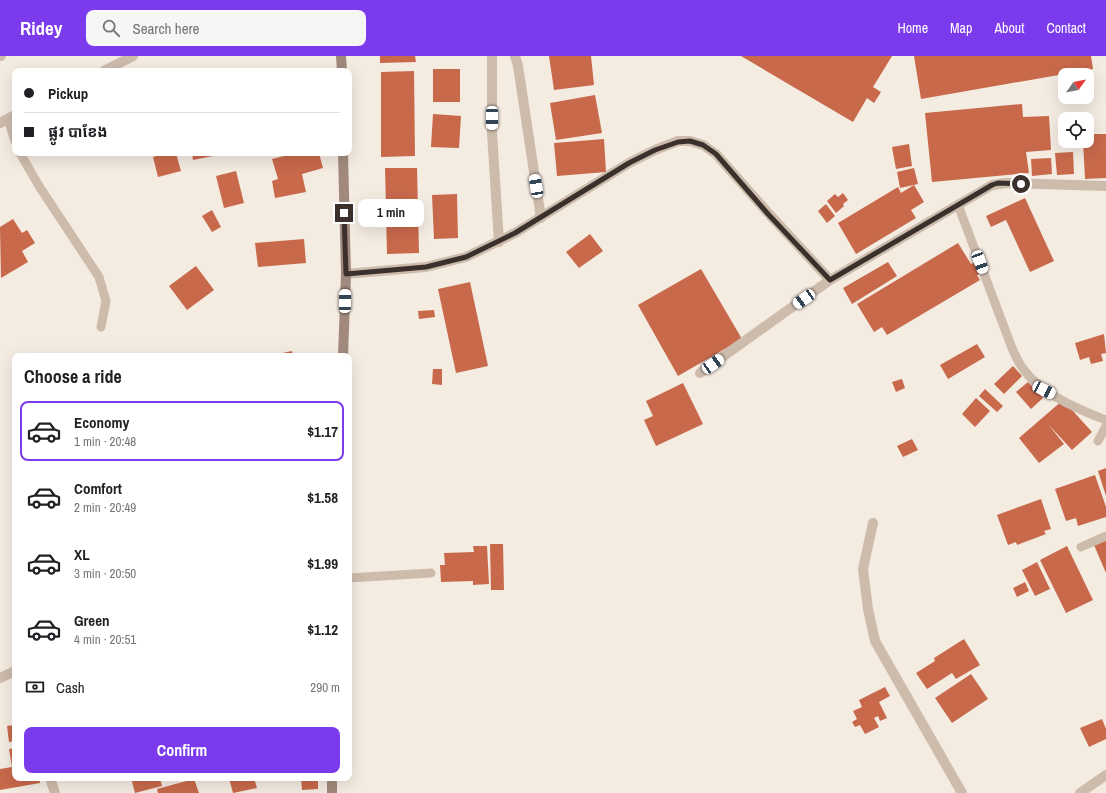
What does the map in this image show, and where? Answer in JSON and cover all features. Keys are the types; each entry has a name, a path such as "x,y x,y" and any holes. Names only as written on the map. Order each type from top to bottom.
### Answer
{"street":[{"path":"110,68 133,56"},
{"path":"341,56 342,68"},
{"path":"492,56 492,133 499,242"},
{"path":"515,56 518,66 541,218"},
{"path":"346,274 426,267 466,257 499,242 541,218 629,163 655,150 678,142 690,141 703,145 716,154 768,214 830,280"},
{"path":"343,156 346,274 343,353"},
{"path":"700,373 830,280 998,183 1106,186"},
{"path":"873,523 863,569 868,609 875,641 962,793"},
{"path":"0,678 12,672"},
{"path":"1080,793 1106,775"},
{"path":"51,781 55,793"},
{"path":"332,781 332,793"}],"lane":[{"path":"8,119 12,132"},
{"path":"22,156 39,186 99,277 106,301 101,328"},
{"path":"958,205 1012,348 1024,370 1044,390 1066,400 1078,409 1106,420"},
{"path":"1098,441 1106,426"},
{"path":"1081,547 1106,536"},
{"path":"352,578 431,573"}],"building":[{"path":"380,56 415,56 416,62 380,63"},
{"path":"549,56 591,56 594,85 554,90"},
{"path":"741,56 892,56 873,87 881,92 874,103 867,98 853,122"},
{"path":"914,56 1091,56 1093,68 1058,68 1058,75 921,99"},
{"path":"433,69 460,69 460,102 433,102"},
{"path":"414,71 415,156 381,157 381,72"},
{"path":"595,95 602,133 556,140 550,103"},
{"path":"1022,104 1023,117 1049,116 1051,150 1026,152 1029,173 932,182 925,113"},
{"path":"433,114 461,116 459,148 431,147"},
{"path":"1094,134 1106,134 1106,178 1085,179 1083,148 1094,148"},
{"path":"604,139 606,172 557,176 554,143"},
{"path":"909,144 912,166 896,169 892,147"},
{"path":"1073,152 1074,174 1057,175 1055,153"},
{"path":"177,156 181,171 158,177 153,157"},
{"path":"192,156 213,156 193,160"},
{"path":"284,156 320,156 323,168 302,174 306,192 275,198 272,181 278,179 272,159"},
{"path":"1051,158 1052,174 1032,176 1031,159"},
{"path":"385,168 417,168 419,253 387,254"},
{"path":"914,168 918,184 900,188 897,172"},
{"path":"236,171 244,203 224,208 216,176"},
{"path":"914,185 924,202 911,210 916,218 856,254 838,223 898,187 901,193"},
{"path":"843,193 848,200 836,213 827,201 835,194 838,197"},
{"path":"457,194 458,238 434,239 432,195"},
{"path":"1025,198 1054,261 1030,272 1006,220 991,227 986,216"},
{"path":"826,204 835,216 827,223 818,211"},
{"path":"212,210 221,227 212,232 202,216"},
{"path":"13,219 22,233 27,230 35,243 22,251 28,262 1,278 0,227"},
{"path":"590,234 603,251 579,268 566,252"},
{"path":"304,239 306,263 258,267 255,243"},
{"path":"958,243 971,264 977,261 984,272 977,275 980,280 887,335 882,327 874,332 857,304"},
{"path":"888,262 897,276 852,304 843,288"},
{"path":"196,266 214,290 187,310 169,286"},
{"path":"701,269 742,339 678,376 638,305"},
{"path":"470,282 488,366 456,373 438,289"},
{"path":"434,310 435,317 419,319 418,311"},
{"path":"1104,334 1106,353 1101,354 1103,361 1091,364 1089,357 1080,360 1075,343"},
{"path":"977,344 985,357 948,379 940,365"},
{"path":"1013,366 1022,376 1004,394 994,384"},
{"path":"433,369 442,369 442,385 432,384"},
{"path":"902,379 905,388 896,392 892,382"},
{"path":"1028,382 1043,398 1031,409 1016,392"},
{"path":"683,383 703,424 656,446 644,420 653,416 646,401"},
{"path":"985,389 1003,406 997,412 979,396"},
{"path":"976,398 990,411 975,427 962,414"},
{"path":"1063,400 1092,432 1072,450 1048,424 1064,444 1039,463 1019,438"},
{"path":"912,439 918,450 903,457 897,446"},
{"path":"1106,468 1106,496 1098,471"},
{"path":"1095,475 1106,507 1106,517 1078,526 1076,518 1066,521 1055,489"},
{"path":"1041,499 1051,529 1044,531 1046,534 1017,545 1016,542 1008,545 997,515"},
{"path":"1106,540 1106,573 1094,545"},
{"path":"490,544 503,544 504,590 491,590"},
{"path":"473,546 487,546 489,584 473,585 473,581 441,582 440,565 445,565 444,553 474,552"},
{"path":"1067,546 1093,600 1066,613 1040,560"},
{"path":"1037,562 1050,589 1035,596 1022,570"},
{"path":"1025,582 1029,591 1017,597 1013,588"},
{"path":"964,639 980,665 956,679 952,673 927,689 916,673 935,661 934,658"},
{"path":"971,674 988,699 952,723 935,698"},
{"path":"885,687 890,696 879,702 887,718 880,721 878,716 874,718 879,727 865,734 860,725 855,727 852,722 857,719 853,711 862,707 859,700"},
{"path":"1102,719 1106,729 1106,739 1089,747 1080,728"},
{"path":"12,725 12,742 9,742 7,726"},
{"path":"12,748 12,767 9,749"},
{"path":"12,767 12,781 40,781 40,783 0,790 0,769"},
{"path":"132,781 161,781 162,786 135,793"},
{"path":"187,781 195,781 199,793 158,793 157,789"},
{"path":"230,781 255,781 257,788 233,793"},
{"path":"301,781 318,781 318,789 302,790"}],"route":[{"path":"344,213 346,274 426,267 466,257 499,242 541,218 629,163 655,150 678,142 690,141 703,145 716,154 768,214 830,280 992,185 998,183 1021,184"}]}
